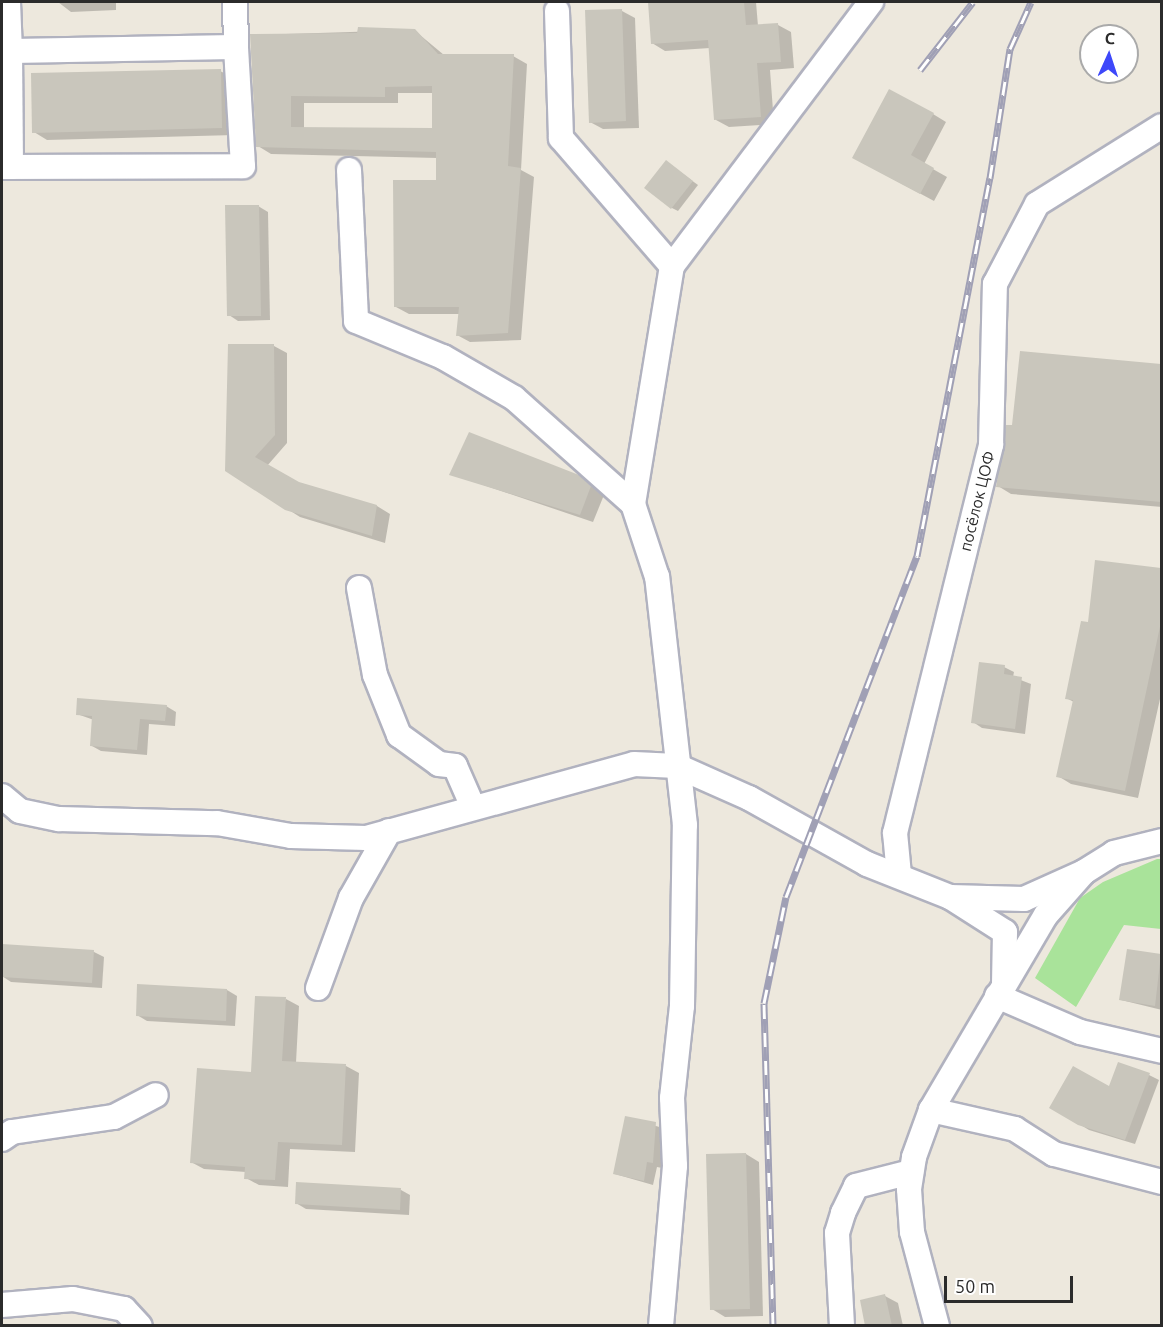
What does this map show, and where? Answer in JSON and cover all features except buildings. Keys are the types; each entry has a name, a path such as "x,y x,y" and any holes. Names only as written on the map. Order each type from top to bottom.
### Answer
{"street":[{"path":"8,2 10,51 6,167 243,166 235,2"},
{"path":"661,1326 675,1166 672,1098 682,1006 685,825 657,577 633,504 672,266 871,2"},
{"path":"557,11 561,138 672,266"},
{"path":"10,51 236,47"},
{"name":"посёлок ЦОФ","path":"899,875 895,833 991,446 994,284 1037,204 1161,126"},
{"path":"1132,145 1161,147"},
{"path":"349,170 356,321 443,357 514,398 633,504"},
{"path":"359,588 375,675 399,735 439,764 455,766 473,807"},
{"path":"2,796 20,811 59,819 217,823 329,840 366,838 634,764 677,766 749,798 867,864 950,897 1005,932 1000,990"},
{"path":"318,988 351,898 389,831"},
{"path":"950,897 1024,899 1084,872 1114,853 1161,842"},
{"path":"937,1326 912,1232 909,1189 911,1172 932,1110 1000,990 1046,915 1084,872"},
{"path":"1000,990 1080,1032 1161,1051"},
{"path":"2,1139 12,1132 114,1117 156,1095"},
{"path":"932,1110 1015,1129 1054,1154 1161,1182"},
{"path":"842,1326 837,1233 843,1213 856,1186 911,1172"},
{"path":"2,1305 73,1299 124,1309 140,1326"}],"green space":[{"path":"1161,859 1161,929 1124,925 1076,1007 1035,978 1080,898 1103,882"}],"railway":[{"path":"920,70 973,2"},
{"path":"773,1326 764,1003 786,897 917,556 990,178 1010,49 1031,2"}]}
